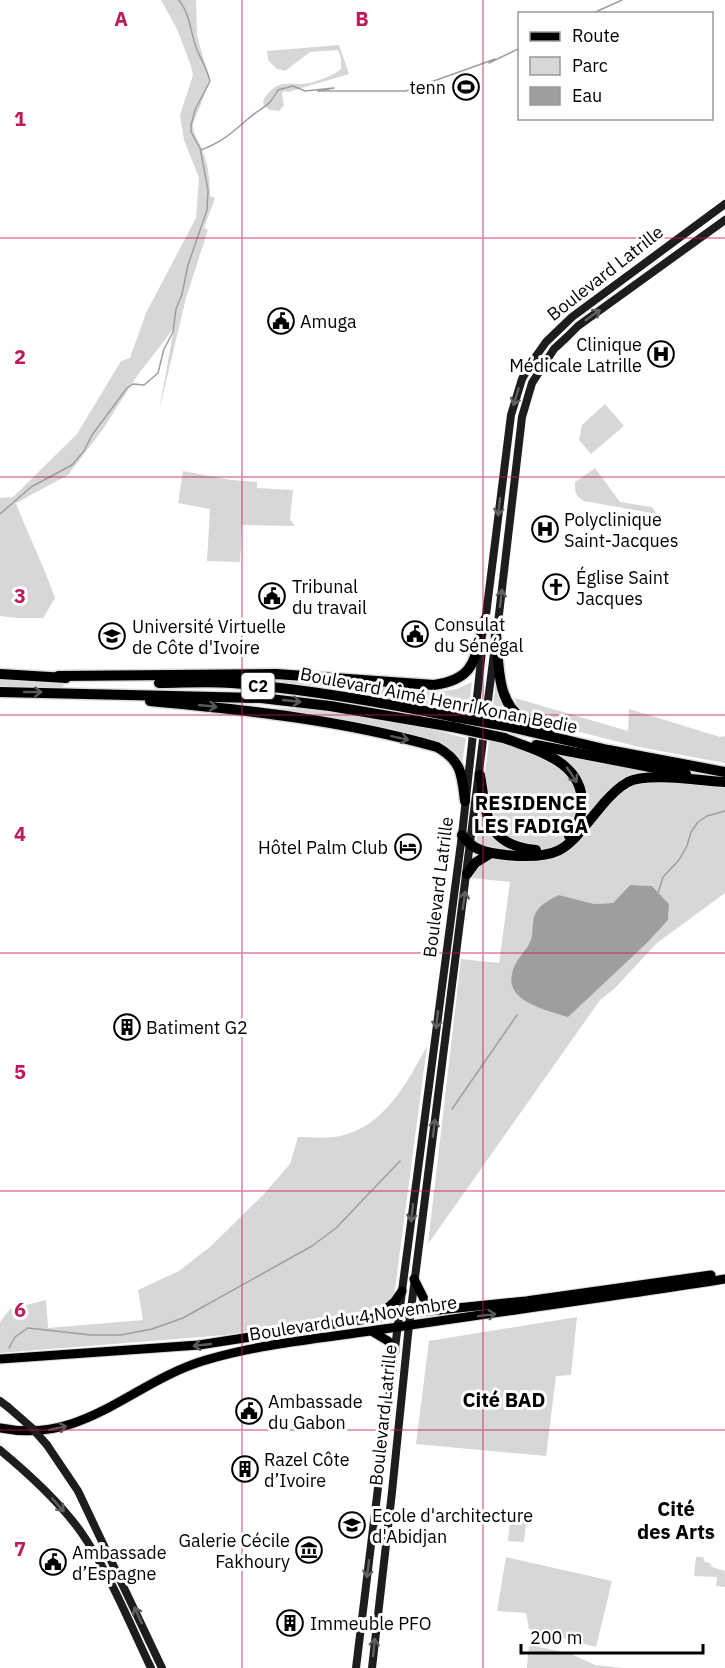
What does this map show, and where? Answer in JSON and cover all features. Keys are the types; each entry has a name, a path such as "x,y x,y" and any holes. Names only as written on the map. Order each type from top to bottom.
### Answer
{"highway":[{"name":"C2","path":"58,676 276,674 434,686 450,683 462,677 470,668 475,659 485,620"},
{"path":"496,635 502,690 512,708 522,719 572,740"},
{"name":"Boulevard Aimé Henri Konan Bedie","path":"0,674 58,676 109,682 230,682 336,694 454,722 504,738 725,782"},
{"name":"Boulevard Aimé Henri Konan Bedie","path":"0,692 261,698 454,722 506,726 657,760 725,772"},
{"path":"66,692 277,713 419,742 437,747 454,759 462,774 465,801"},
{"path":"480,775 486,815 490,825 497,834 513,846 537,850 549,848 574,832 579,822 582,803 579,786 569,768 554,758 504,738"},
{"path":"462,835 471,846 491,853 539,856 554,854 575,841 616,790 629,782 650,778 725,782"},
{"path":"467,877 475,863 491,853"}],"main road":[{"name":"Boulevard Latrille","path":"356,1668 399,1314 462,835 485,620 511,415 527,369 546,342 572,317 725,204"},
{"name":"Boulevard Latrille","path":"372,1668 414,1279 480,775 522,417 532,383 554,349 578,326 725,219"},
{"path":"458,863 464,865 467,877"},
{"name":"Boulevard du 4 Novembre","path":"0,1359 199,1345 399,1314 572,1295 725,1273"},
{"path":"414,1279 425,1301 440,1310"},
{"name":"Boulevard du 4 Novembre","path":"0,1428 38,1431 81,1422 168,1375 204,1360 266,1347 725,1279"},
{"path":"375,1318 395,1301 402,1291"},
{"path":"371,1331 382,1336 395,1350"},
{"path":"393,1372 404,1373"},
{"path":"4,1404 32,1428 47,1445 78,1491 162,1668"},
{"path":"0,1450 41,1486 81,1532 109,1580 151,1668"}],"green space":[{"path":"161,0 196,0 197,36 210,81 193,124 194,133 207,165 210,196 215,198 204,228 208,230 186,298 159,411 174,328 137,376 103,429 68,475 16,503 55,598 43,618 0,616 0,498 13,497 77,434 121,361 130,358 146,313 196,218 199,178 184,140 180,115 193,75 177,29"},
{"path":"339,45 349,74 285,91 282,93 284,105 279,111 270,110 264,106 263,101 268,93 279,85 313,82 341,69 338,50 310,52 285,71 277,69 268,60 267,51"},
{"name":"tenn","path":"475,78 479,89 457,95 454,85"},
{"path":"605,404 624,426 591,454 579,440 582,425"},
{"path":"595,468 620,502 652,507 657,514 581,499 576,493 575,482"},
{"path":"183,471 231,480 257,482 257,488 293,490 290,519 295,526 242,525 240,562 207,561 210,509 178,503"},
{"path":"496,676 529,727 492,717"},
{"path":"266,677 434,692 457,689 472,682 468,712 335,687 250,680"},
{"path":"0,679 63,683 64,691 0,687"},
{"path":"515,698 628,731 629,709 720,737 725,736 725,763 639,747 548,724 525,714 517,706"},
{"path":"268,708 318,710 368,717 466,738 461,771 458,762 405,737 321,716"},
{"path":"489,741 725,786 725,893 657,943 614,989 600,1000 428,1244 461,959 499,963 510,882 472,878","holes":["630,885 652,886 669,904 668,920 648,942 587,998 522,955 559,895 594,904 613,903"]},
{"path":"427,1046 395,1289 386,1304 380,1308 226,1335 0,1353 0,1322 10,1309 46,1300 48,1328 143,1320 138,1290 179,1271 211,1246 263,1195 290,1164 298,1137 340,1136 356,1131 382,1113 402,1088"},
{"name":"Cité BAD","path":"577,1317 571,1375 556,1376 546,1456 416,1444 429,1341"},
{"path":"511,1509 527,1510 524,1542 508,1541"},
{"path":"506,1557 612,1581 596,1647 529,1629 526,1613 497,1611"},
{"path":"696,1557 703,1557 705,1562 710,1563 712,1567 725,1571 725,1587 716,1586 717,1577 694,1576"},
{"path":"529,1645 569,1653 595,1665 623,1668 527,1668"}],"water":[{"path":"630,885 652,886 669,904 668,920 648,942 568,1017 530,1004 515,992 512,974 531,940 534,918 541,906 559,895 594,904 613,903"}],"waterway":[{"path":"0,514 31,487 72,465 127,388 133,384 144,385 158,373 164,349 173,332 176,309 182,294 188,265 207,210 208,190 200,148 191,132 191,125 195,110 210,81 197,50 186,12 179,0"},
{"path":"595,12 622,0"},
{"path":"201,150 231,133 268,104 278,90 293,86 305,91 334,88 318,91 406,91 495,59 489,63 518,49"},
{"path":"658,893 663,877 679,860 698,822 707,816 725,811"},
{"path":"452,1109 517,1015"},
{"path":"9,1348 15,1337 28,1328 91,1335 121,1335 152,1329 183,1318 312,1246 336,1228 400,1161"}],"place":[{"name":"tenn","path":"466,87"},
{"name":"Amuga","path":"281,321"},
{"name":"Clinique Médicale Latrille","path":"661,354"},
{"name":"Polyclinique Saint-Jacques","path":"545,529"},
{"name":"Église Saint Jacques","path":"556,587"},
{"name":"Tribunal du travail","path":"272,596"},
{"name":"Consulat du Sénégal","path":"415,634"},
{"name":"Université Virtuelle de Côte d'Ivoire","path":"112,636"},
{"name":"Hôtel Palm Club","path":"408,847"},
{"name":"Batiment G2","path":"127,1027"},
{"name":"Ambassade du Gabon","path":"249,1411"},
{"name":"Razel Côte d’Ivoire","path":"245,1469"},
{"name":"Ecole d'architecture d'Abidjan","path":"352,1525"},
{"name":"Galerie Cécile Fakhoury","path":"309,1550"},
{"name":"Ambassade d’Espagne","path":"53,1562"},
{"name":"Immeuble PFO","path":"290,1623"}],"district":[{"name":"RESIDENCE LES FADIGA","path":"531,814"},
{"name":"Cité BAD","path":"504,1399"},
{"name":"Cité des Arts","path":"676,1520"}]}
